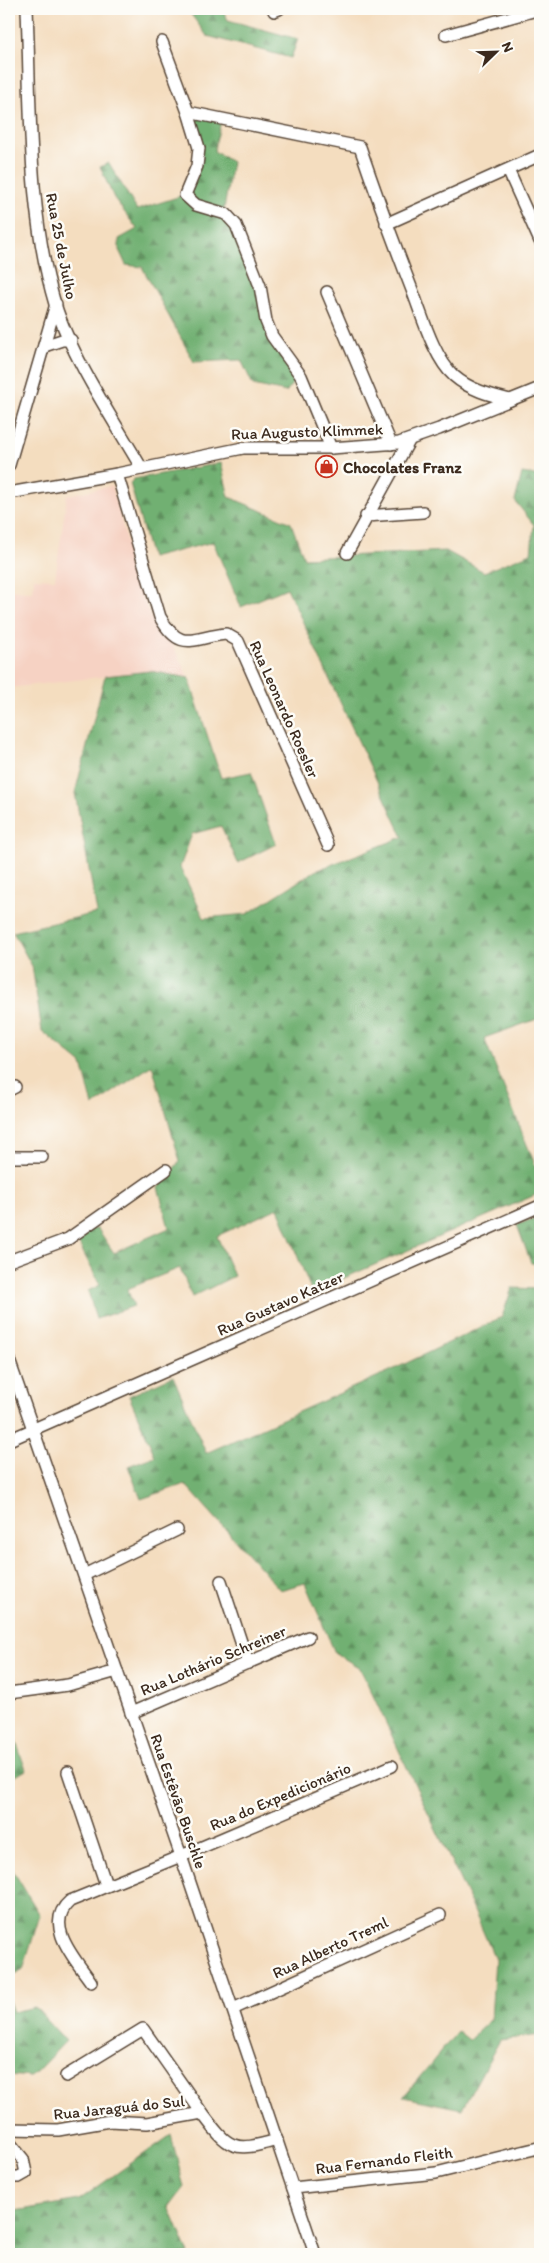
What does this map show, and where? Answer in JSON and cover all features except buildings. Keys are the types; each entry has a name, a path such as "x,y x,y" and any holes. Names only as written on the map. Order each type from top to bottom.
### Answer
{"street":[{"name":"Rua 25 de Julho","path":"27,9 36,200 56,304 71,340 142,469"},
{"path":"446,35 540,9"},
{"path":"162,42 199,148 197,166 185,195 196,205 226,214 236,225 260,286 266,321 272,336 301,376 332,448"},
{"path":"188,112 360,148 386,224 421,313 447,368 459,380 475,390 510,400"},
{"path":"386,224 540,156"},
{"path":"508,170 540,241"},
{"path":"327,292 391,444"},
{"path":"9,465 56,304"},
{"path":"44,346 62,340 71,340"},
{"name":"Rua Augusto Klimmek","path":"9,493 117,474 243,448 332,448 391,444 409,440 540,388"},
{"path":"347,552 409,440"},
{"name":"Rua Leonardo Roesler","path":"117,474 160,617 173,636 182,640 200,640 226,634 238,641 328,845"},
{"path":"366,516 423,512"},
{"path":"9,1156 42,1157"},
{"path":"9,1261 68,1240 166,1170"},
{"name":"Rua Gustavo Katzer","path":"9,1440 540,1206"},
{"name":"Rua Estêvão Buschle","path":"9,1360 181,1856 315,2254"},
{"path":"84,1575 177,1530"},
{"path":"221,1581 248,1663"},
{"name":"Rua Lothário Schreiner","path":"131,1713 308,1637"},
{"path":"9,1693 68,1685 117,1671"},
{"name":"Rua do Expedicionário","path":"92,1982 62,1939 60,1931 61,1913 64,1906 70,1901 392,1766"},
{"path":"68,1772 106,1885"},
{"name":"Rua Alberto Treml","path":"233,2009 440,1915"},
{"path":"66,2076 143,2029 202,2113"},
{"name":"Rua Jaraguá do Sul","path":"9,2129 58,2130 119,2120 147,2123 202,2113 221,2137 235,2147 253,2147 277,2140"},
{"path":"9,2142 23,2159 26,2166 26,2173 19,2177 9,2177"},
{"name":"Rua Fernando Fleith","path":"292,2188 436,2173 538,2148"}],"shaded area":[{"path":"112,486 137,581 150,616 172,644 189,678 150,671 9,688 9,589 33,592 34,578 55,579 67,495"}],"green space":[{"path":"187,9 222,9 228,20 298,39 291,58 207,36"},
{"path":"192,115 221,121 214,151 232,162 223,215 230,220 258,287 264,322 298,376 286,392 253,385 241,360 194,362 142,267 126,265 119,250 119,239 137,229 114,198 100,167 109,163 137,210 187,194 197,176"},
{"path":"221,463 229,497 291,523 304,558 446,551 484,572 531,553 534,525 515,501 522,473 540,476 540,1018 484,1038 540,1177 540,1193 312,1292 278,1208 217,1236 234,1276 192,1297 180,1268 127,1289 134,1306 96,1319 88,1291 100,1285 78,1242 89,1229 98,1229 114,1253 169,1228 158,1187 180,1161 152,1065 93,1106 82,1064 42,1031 32,966 13,932 97,913 75,793 105,676 150,671 189,678 221,778 251,772 276,844 238,863 221,826 192,834 180,867 204,918 247,914 315,871 403,837 287,588 241,607 213,542 151,558 130,483 134,479"},
{"path":"540,1216 540,1264 531,1263 517,1225"},
{"path":"512,1288 540,1289 540,2035 500,2040 462,2109 403,2097 458,2031 469,2040 491,2019 495,1959 468,1897 360,1668 335,1653 305,1583 280,1590 185,1484 141,1499 128,1466 155,1456 129,1396 173,1376 206,1453 390,1371 502,1317"},
{"path":"9,1722 26,1770 9,1780"},
{"path":"9,1864 40,1915 23,1970 9,1977"},
{"path":"9,2001 13,2012 35,2007 66,2041 31,2077 9,2075"},
{"path":"171,2135 184,2187 169,2207 189,2254 9,2254 9,2212 79,2200"}],"place":[{"name":"Chocolates Franz","path":"327,467"}]}
